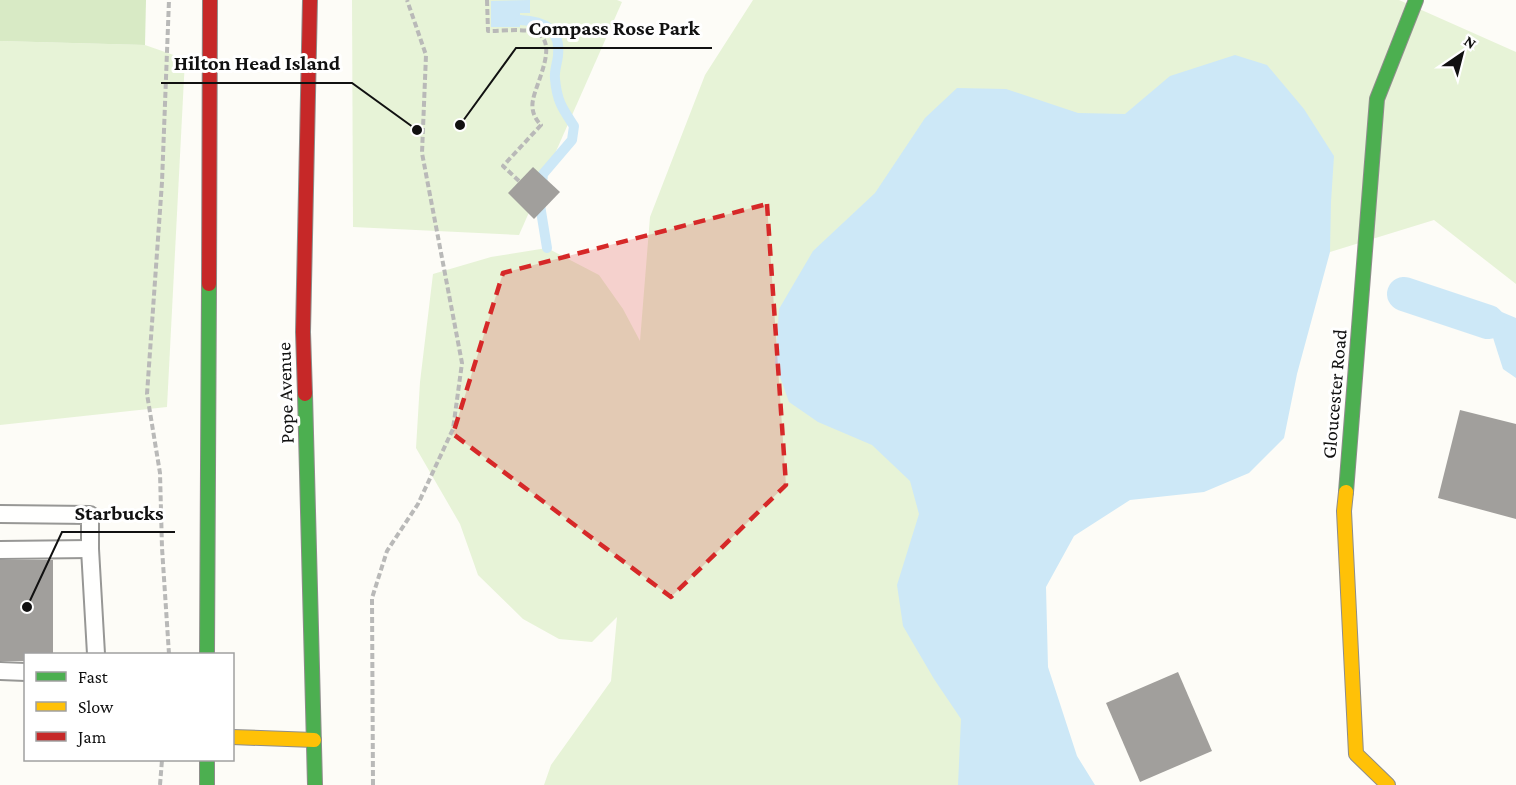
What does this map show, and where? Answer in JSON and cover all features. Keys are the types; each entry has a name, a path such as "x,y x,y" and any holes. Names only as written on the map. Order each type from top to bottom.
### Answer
{"main road":[{"path":"207,653 210,0"},
{"name":"Pope Avenue","path":"310,0 304,194 303,332 315,785"},
{"name":"Gloucester Road","path":"1388,785 1356,754 1344,511 1377,99 1416,0"},
{"path":"234,737 314,740"},
{"path":"207,761 207,785"}],"lane":[{"path":"0,514 90,515 96,653"},
{"path":"0,550 90,549"},
{"path":"0,671 24,672"}],"path":[{"path":"169,0 162,182 147,394 160,473 169,653"},
{"path":"373,785 372,598 387,551 418,504 453,429 462,363 423,153 426,56 407,0"},
{"path":"487,0 488,31 538,33 547,47 533,99 536,120 541,125 503,166 519,181"},
{"path":"160,785 162,761"}],"highlighted area":[{"path":"767,204 786,485 671,597 453,434 503,273"}],"green space":[{"path":"0,0 146,0 145,45 0,41"},
{"path":"352,0 617,0 622,2 519,235 353,227"},
{"path":"753,0 1399,0 1516,52 1516,284 1434,220 1330,252 1035,362 1013,785 544,785 551,765 611,681 617,617 592,642 559,639 523,619 478,575 460,524 416,448 420,382 433,274 491,257 547,248 599,275 623,309 640,341 650,217 705,75"},
{"path":"0,41 145,45 185,59 167,407 0,425"}],"water":[{"path":"530,0 530,13 520,13 520,27 491,27 491,1"},
{"path":"1235,55 1267,65 1304,109 1334,156 1330,252 1297,374 1284,438 1249,473 1204,492 1130,500 1074,536 1046,587 1048,667 1077,756 1095,785 958,785 961,719 903,626 897,585 919,514 910,481 872,445 818,422 789,402 775,363 779,309 813,251 875,193 925,118 957,88 1006,89 1078,113 1125,114 1170,76"},
{"path":"1497,310 1516,318 1516,378 1503,369 1488,322"}],"building":[{"path":"533,167 560,192 534,219 508,193"},
{"path":"1460,410 1516,424 1516,519 1438,498"},
{"path":"0,560 53,560 53,653 24,653 24,661 0,661"},
{"path":"1178,672 1212,751 1140,782 1106,703"}],"waterway":[{"path":"520,20 536,22 554,33 558,47 555,70 557,93 563,109 574,126 572,140 543,174 540,205 547,248"},
{"path":"1404,294 1488,322"}],"traffic: fast":[{"path":"1346,492 1377,99 1416,0"},
{"path":"207,653 209,284"},
{"path":"305,394 315,785"},
{"path":"207,761 207,785"}],"traffic: slow":[{"path":"1346,492 1344,511 1356,754 1388,785"},
{"path":"234,737 314,740"}],"traffic: jam":[{"path":"209,284 210,0"},
{"path":"305,394 303,332 310,0"}],"place":[{"name":"Compass Rose Park","path":"460,125"},
{"name":"Hilton Head Island","path":"417,130"},
{"name":"Starbucks","path":"27,607"}]}
